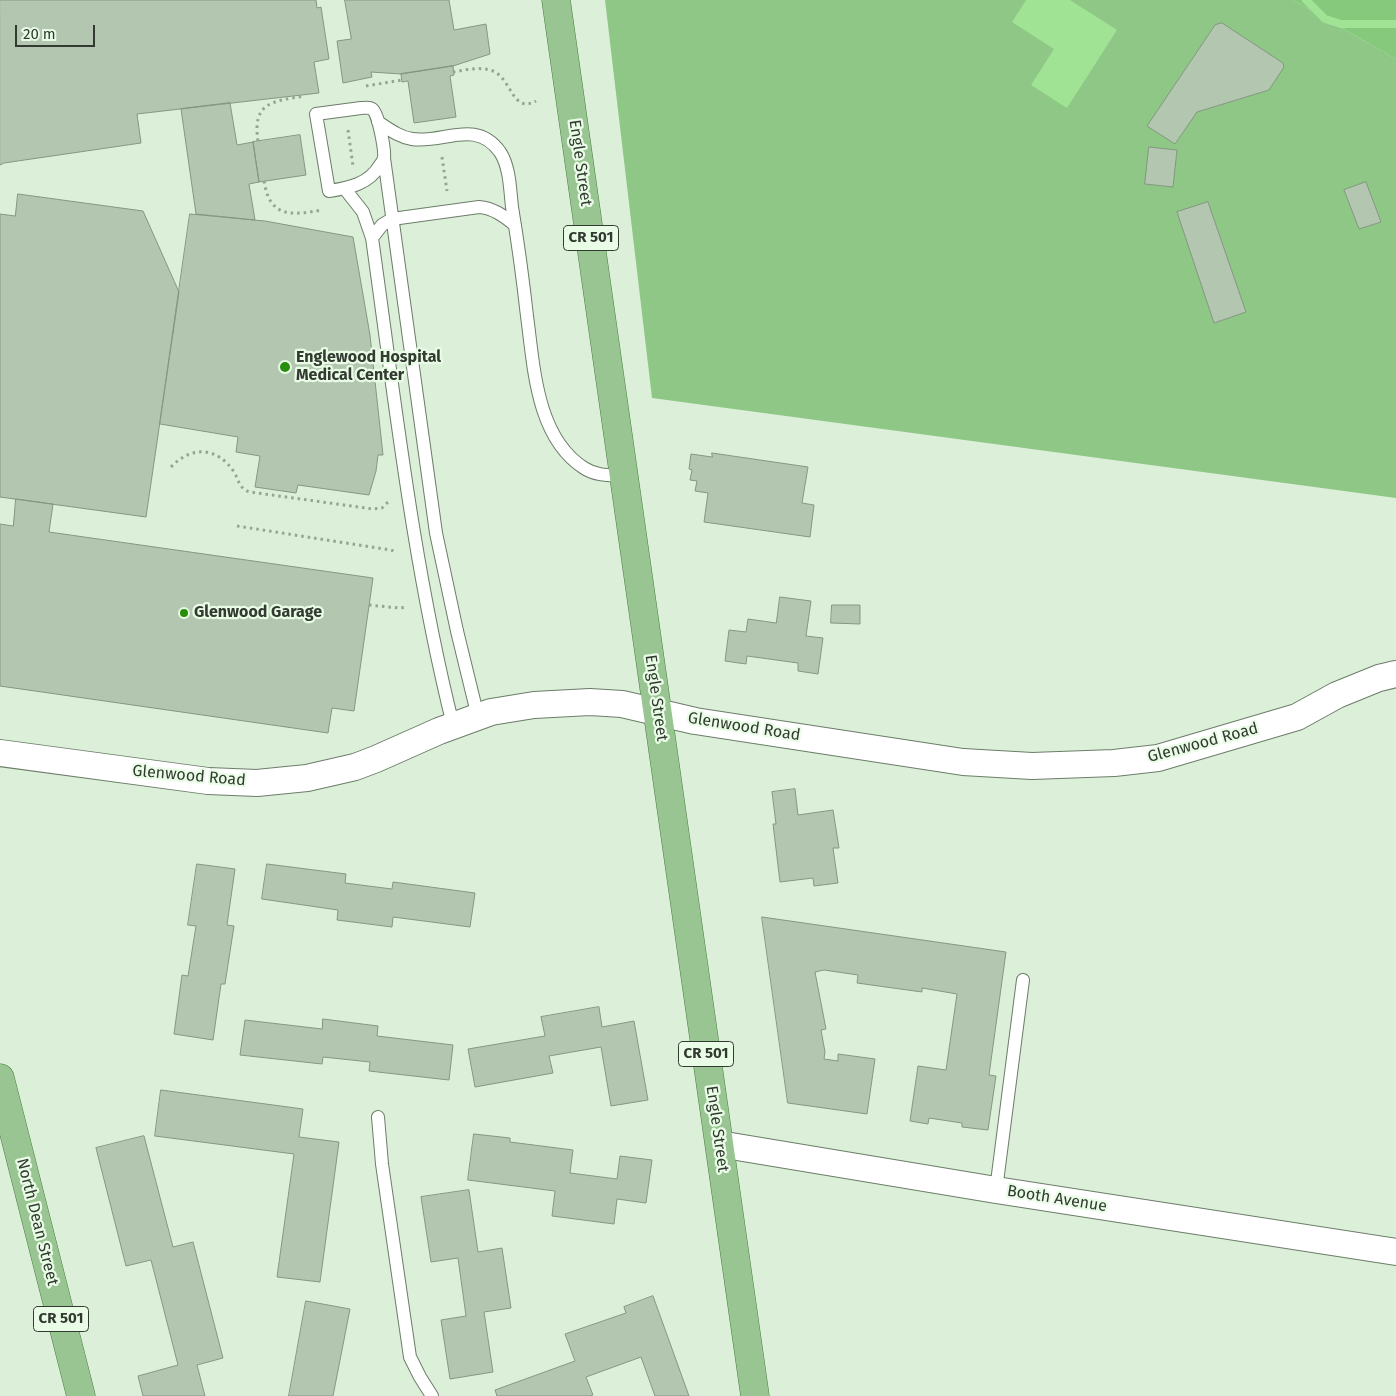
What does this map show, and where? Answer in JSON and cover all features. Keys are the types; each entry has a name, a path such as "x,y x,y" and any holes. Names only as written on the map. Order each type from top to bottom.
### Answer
{"main road":[{"name":"Engle Street","path":"556,0 755,1396"},
{"name":"North Dean Street","path":"0,1078 81,1396"}],"street":[{"name":"Glenwood Road","path":"0,753 208,781 273,782 307,778 355,767 453,725 491,712 520,706 616,703 695,720 963,762 1032,766 1114,763 1158,758 1297,716 1337,695 1378,678 1396,674"},
{"name":"Booth Avenue","path":"719,1144 996,1190 1396,1252"}],"lane":[{"path":"384,158 374,173 356,186 330,191 316,114 368,108 373,110 378,122 384,158 436,533 478,717"},
{"path":"378,122 403,138 414,140 471,133 482,136 493,144 500,153 506,165 538,393 550,429 571,457 584,468 599,474 625,476"},
{"path":"345,189 363,212 372,238 412,530 435,650 453,725"},
{"path":"372,238 382,225 392,219 479,206 488,208 515,225"},
{"path":"996,1190 1022,980"},
{"path":"378,1117 382,1164 410,1357 420,1378 432,1396"}],"path":[{"path":"453,72 473,69 493,72 503,79 521,104 527,105 536,101"},
{"path":"347,125 354,169"},
{"path":"439,137 450,211"},
{"path":"264,181 269,198 278,209 284,212 296,215 327,209"},
{"path":"171,467 187,454 205,452 223,459 233,471 242,489 250,492 373,510 382,508 390,500"},
{"path":"237,526 391,550 400,554"},
{"path":"369,605 403,608 410,605"}],"shaded area":[{"path":"605,0 1293,0 1396,59 1396,498 652,398"},
{"path":"1026,0 1070,0 1117,30 1067,108 1031,85 1054,49 1012,22"},
{"path":"1293,0 1396,0 1396,59"}],"building":[{"path":"0,0 316,0 317,8 321,7 329,59 314,62 319,93 137,114 141,143 0,165"},
{"path":"345,0 449,0 454,30 486,24 490,54 453,66 401,74 371,72 372,77 343,83 337,41 351,39"},
{"path":"1222,23 1283,63 1284,67 1269,90 1197,112 1175,144 1147,126 1215,25"},
{"path":"453,66 454,75 450,76 456,117 414,123 408,81 402,82 401,74"},
{"path":"230,103 237,145 253,142 259,182 249,184 255,220 196,214 181,109"},
{"path":"300,135 306,175 259,182 253,142"},
{"path":"1149,147 1177,150 1173,187 1145,184"},
{"path":"1366,182 1381,222 1359,229 1344,190"},
{"path":"18,194 143,211 179,292 146,517 0,497 0,214 15,216"},
{"path":"1208,202 1246,312 1214,323 1177,212"},
{"path":"190,214 265,221 353,237 370,335 383,455 378,455 376,471 369,495 298,485 296,493 255,487 260,456 236,452 238,437 160,424"},
{"path":"712,453 808,467 802,503 814,505 810,537 704,522 708,493 695,491 697,481 690,480 692,470 689,469 691,454 712,457"},
{"name":"Glenwood Garage","path":"16,499 53,504 49,532 373,578 354,711 332,708 328,733 0,686 0,524 13,526"},
{"path":"780,597 811,601 806,636 823,638 818,674 798,671 798,663 747,656 746,664 725,661 729,630 746,632 748,619 776,623"},
{"path":"832,605 860,605 860,624 831,623"},
{"path":"795,789 798,815 833,810 839,848 833,848 838,883 814,886 813,878 780,882 773,824 776,824 772,792"},
{"path":"197,864 235,869 227,925 234,926 225,984 221,984 213,1040 174,1034 182,975 188,976 196,926 188,925"},
{"path":"267,864 346,874 345,883 392,889 393,882 475,893 470,927 393,917 392,927 337,920 338,910 262,899"},
{"path":"762,917 1006,952 989,1075 996,1076 988,1130 962,1127 962,1123 929,1118 928,1124 910,1121 918,1066 946,1070 957,994 922,988 922,992 857,983 858,975 824,970 815,972 826,1029 821,1030 825,1052 824,1059 838,1061 838,1054 875,1059 867,1114 788,1103"},
{"path":"599,1007 602,1027 634,1021 648,1100 611,1106 601,1047 549,1056 553,1073 475,1087 468,1049 545,1036 541,1017"},
{"path":"323,1019 378,1026 377,1036 453,1045 449,1080 369,1071 370,1062 323,1057 322,1064 240,1055 245,1020 322,1029"},
{"path":"161,1090 303,1109 299,1137 339,1142 320,1282 277,1277 294,1154 155,1136"},
{"path":"474,1134 510,1138 510,1142 573,1150 570,1173 617,1179 620,1156 652,1160 646,1203 617,1199 614,1224 552,1216 555,1191 468,1180"},
{"path":"144,1136 173,1247 193,1242 223,1358 197,1365 205,1396 143,1396 138,1376 178,1365 151,1260 126,1266 96,1148"},
{"path":"469,1190 478,1252 502,1248 511,1308 484,1312 493,1372 450,1379 441,1320 466,1316 458,1258 431,1262 421,1197"},
{"path":"653,1296 689,1396 655,1396 641,1357 586,1377 593,1395 590,1396 497,1396 495,1390 575,1361 565,1334 626,1313 624,1307"},
{"path":"306,1301 350,1309 333,1396 289,1396"}],"waterway":[{"path":"1306,0 1325,19 1341,24 1396,24"}],"place":[{"name":"Englewood Hospital Medical Center","path":"285,367"},
{"name":"Glenwood Garage","path":"184,613"}]}
